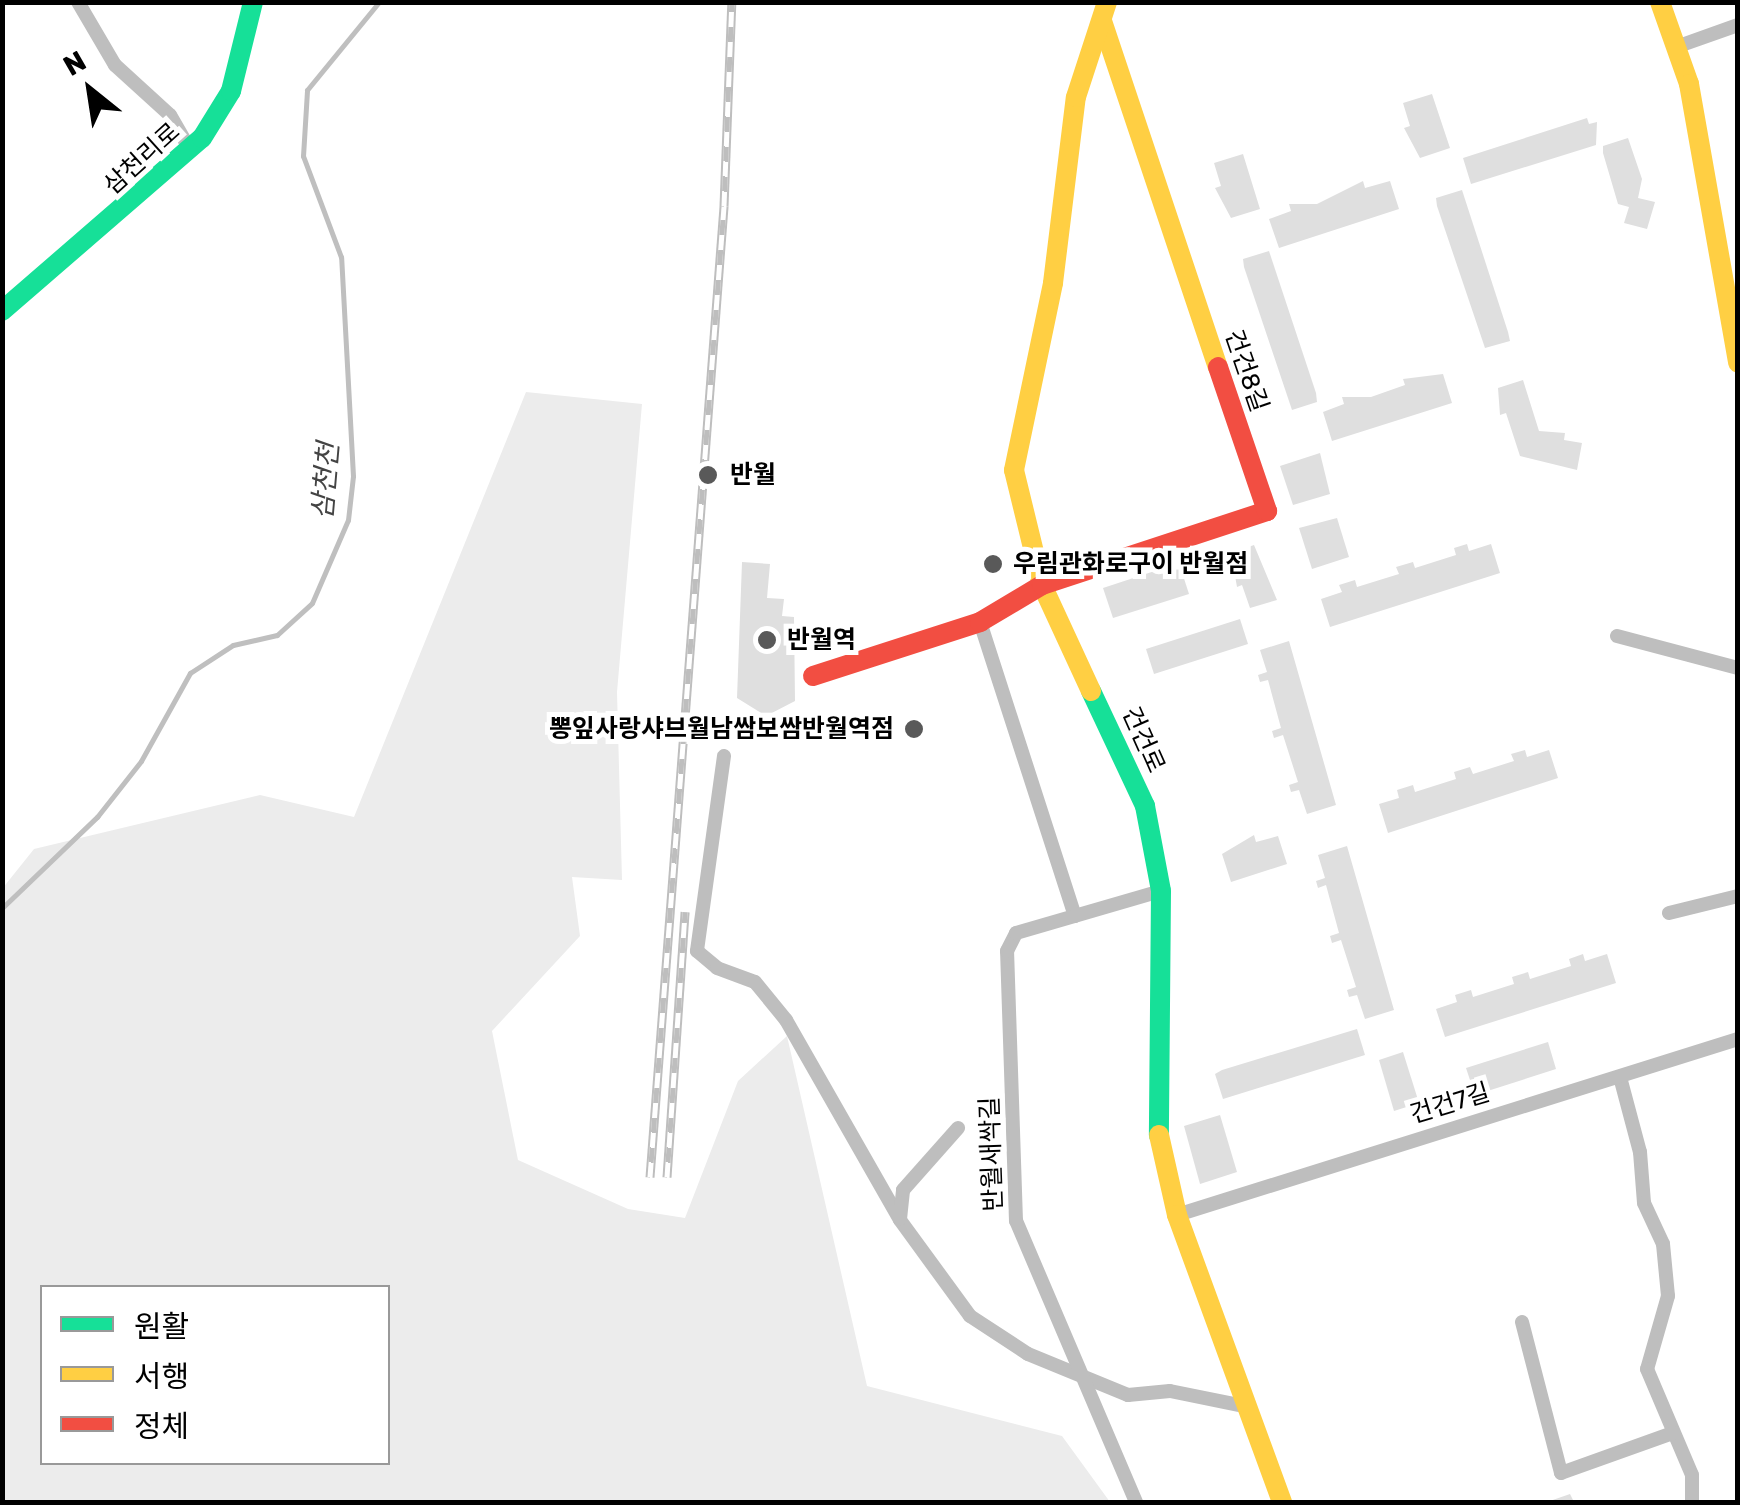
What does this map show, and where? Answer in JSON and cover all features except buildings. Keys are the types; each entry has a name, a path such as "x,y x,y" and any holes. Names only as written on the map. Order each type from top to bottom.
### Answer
{"street":[{"path":"78,2 115,65 170,115 190,149"},
{"name":"삼천리로","path":"2,311 190,149 231,91 253,2"},
{"path":"1660,2 1676,47 1726,266 1738,363"},
{"name":"건건8길","path":"1042,585 1267,511 1104,12"},
{"name":"건건로","path":"1104,12 1076,97 1053,283 1014,470 1042,585 1145,806 1162,891 1156,1120 1177,1215 1282,1502"},
{"path":"1676,47 1738,25"},
{"path":"814,676 980,622 1042,585"},
{"path":"980,622 1075,916"},
{"path":"1617,636 1738,668"},
{"path":"724,756 697,951 717,968 755,982 786,1020 900,1220 970,1316 1028,1354 1128,1396 1170,1391 1244,1406"},
{"name":"반월새싹길","path":"1136,1502 1087,1379 1016,1221 1008,970 1016,933 1162,891"},
{"path":"1670,913 1738,896"},
{"name":"건건7길","path":"1177,1215 1738,1039"},
{"path":"1620,1077 1640,1152 1644,1203 1664,1244 1668,1296 1647,1369 1692,1475 1692,1502"},
{"path":"900,1220 904,1190 958,1128"},
{"path":"1522,1322 1561,1472 1673,1433"}],"shaded area":[{"path":"526,392 642,404 617,692 622,880 572,877 580,936 492,1031 518,1160 628,1209 685,1218 738,1081 787,1036 867,1386 1062,1436 1110,1502 3,1502 2,889 34,849 260,795 354,817"}],"waterway":[{"name":"삼천천","path":"2,908 97,817 141,761 190,673 233,645 277,635 312,603 348,520 353,476 341,257 303,156 307,90 379,2"}],"railway":[{"path":"650,1177 724,206 732,2"},
{"path":"667,1177 685,912"}],"traffic: fast":[{"path":"2,311 202,138 231,91 253,2"},
{"path":"1091,691 1145,806 1161,891 1159,1135"}],"traffic: slow":[{"path":"1091,691 1042,585 1014,470 1053,283 1076,97 1107,2"},
{"path":"1660,2 1689,84 1738,363"},
{"path":"1102,21 1218,367"},
{"path":"1159,1135 1177,1215 1282,1502"}],"traffic: jam":[{"path":"813,676 980,622 1042,585 1267,511 1218,367"}],"place":[{"name":"반월","path":"708,475"},
{"name":"우림관화로구이 반월점","path":"993,564"},
{"name":"반월역","path":"767,640"},
{"name":"뽕잎사랑샤브월남쌈보쌈반월역점","path":"914,729"}]}
